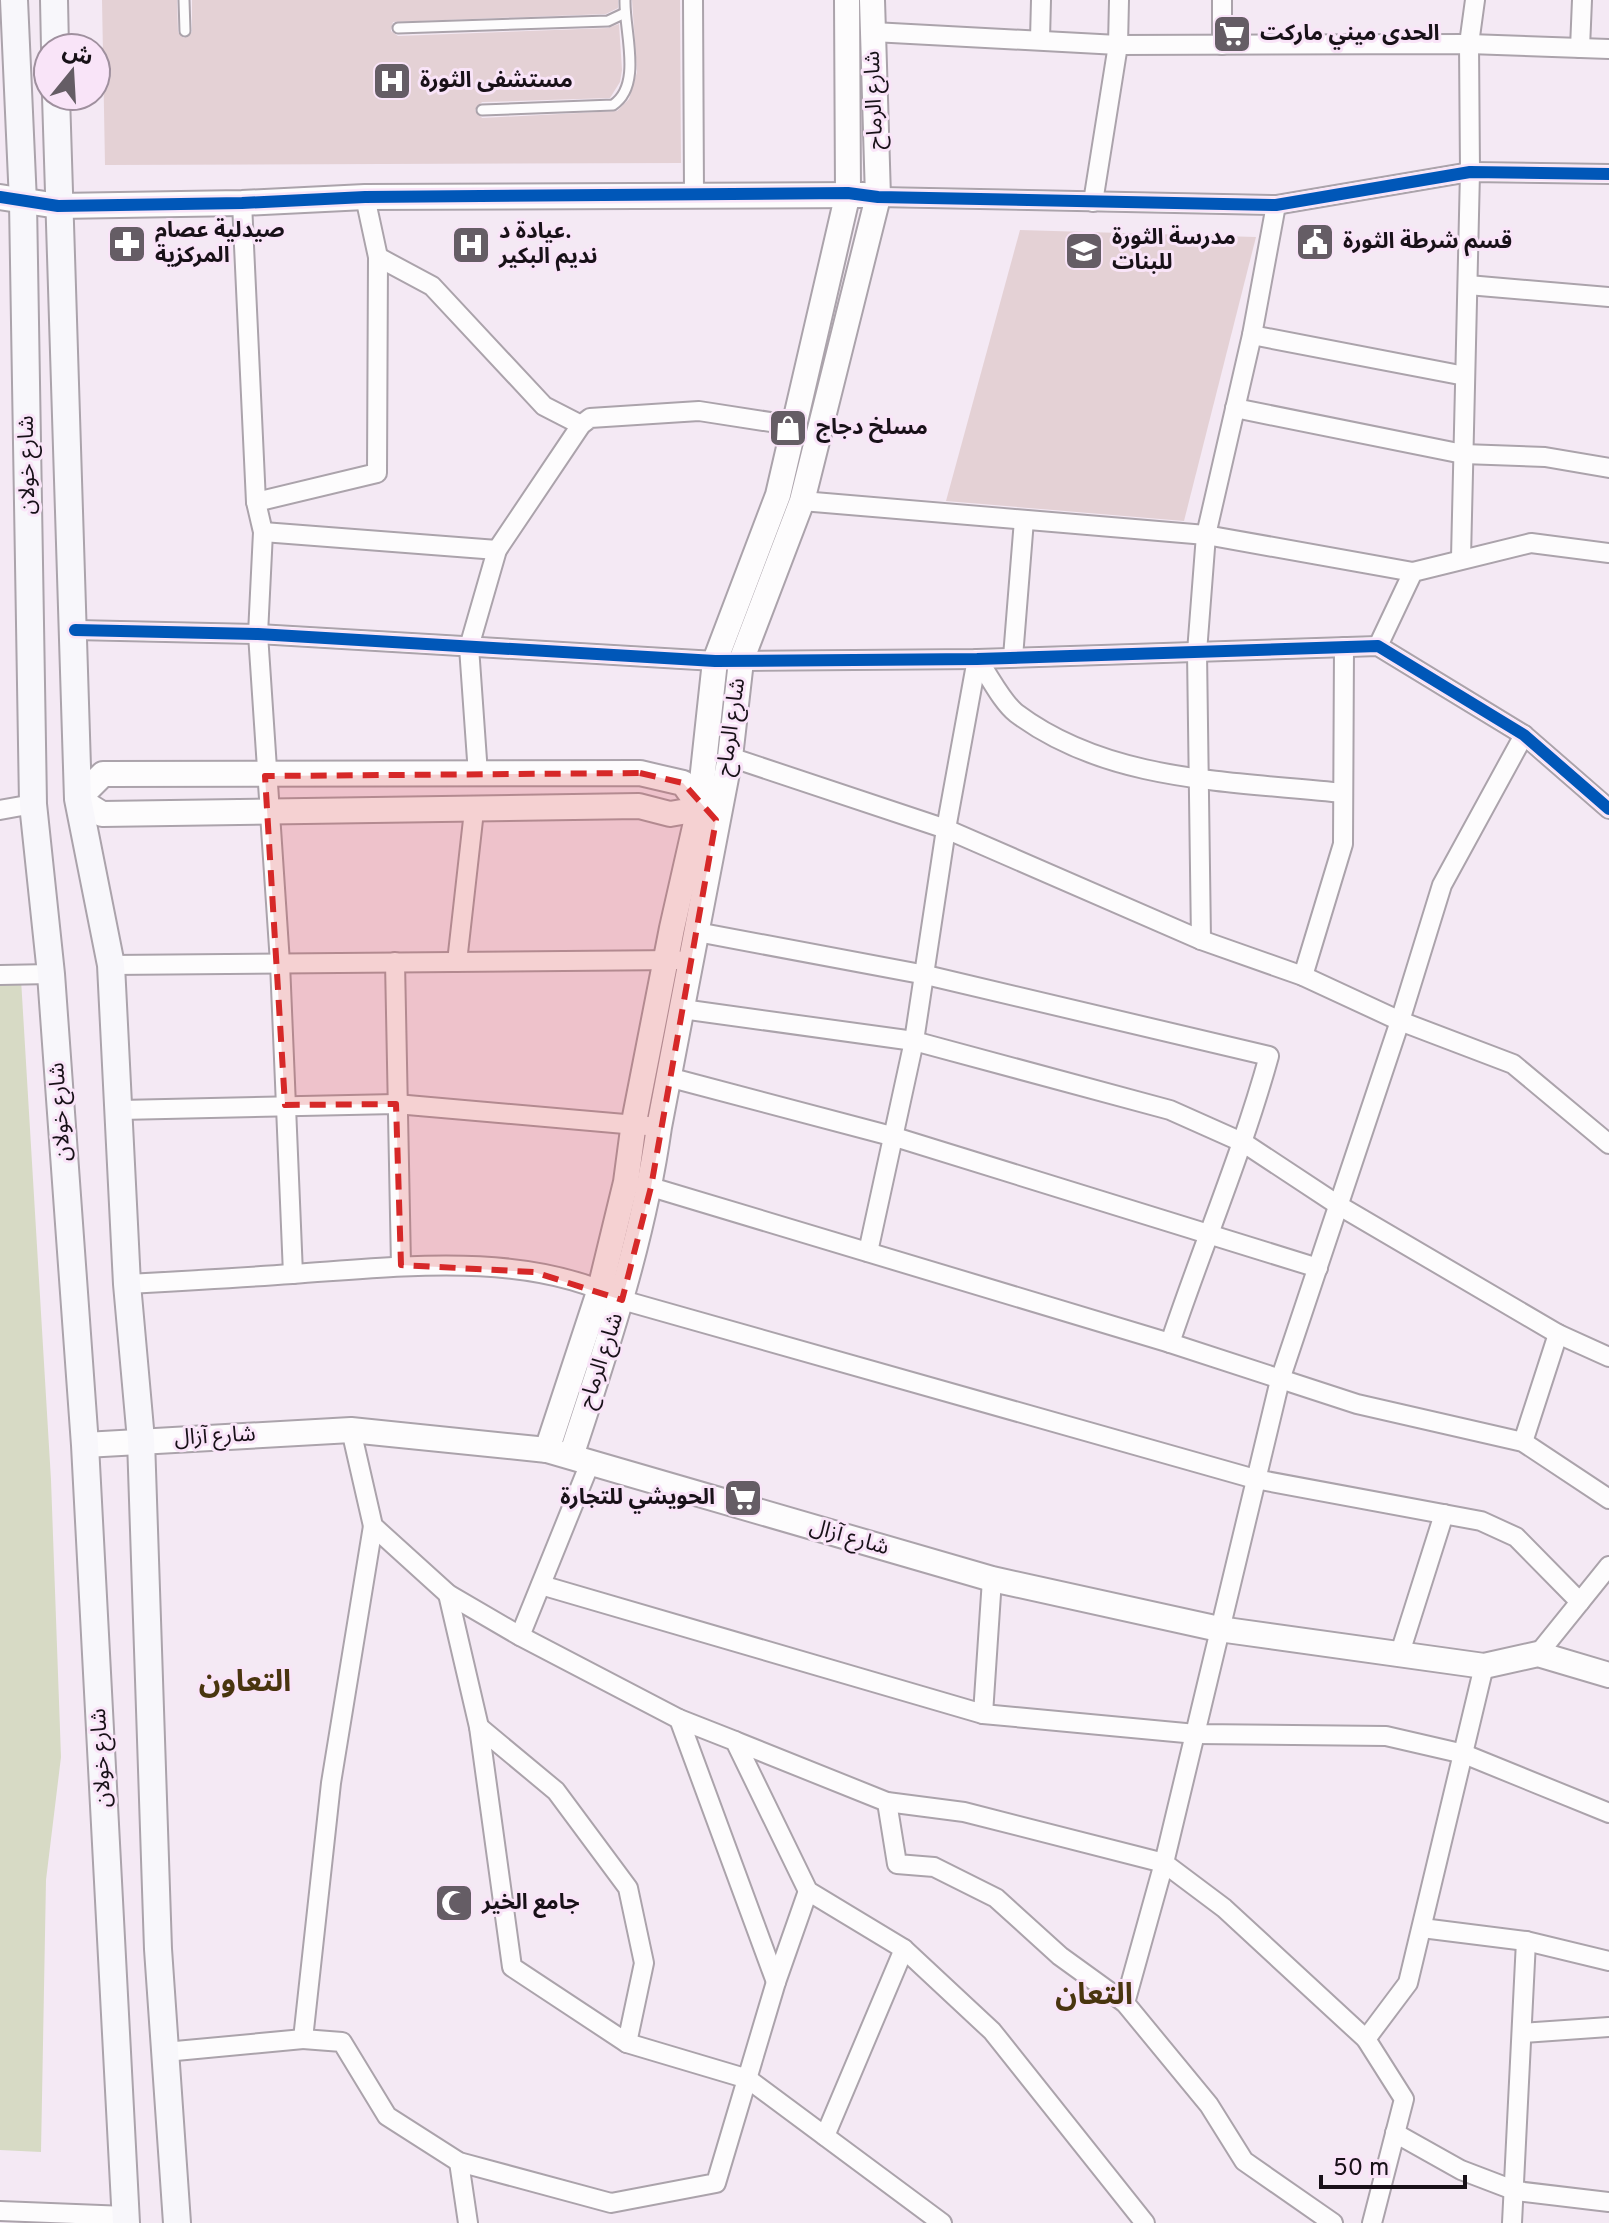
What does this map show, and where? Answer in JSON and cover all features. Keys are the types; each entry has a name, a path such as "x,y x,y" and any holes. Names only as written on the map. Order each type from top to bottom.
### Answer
{"main road":[{"name":"شارع خولان","path":"14,0 8,202 33,804 51,974 85,1445 126,2219"},
{"path":"54,0 55,32"},
{"name":"شارع خولان","path":"56,112 78,799 111,965 127,1284 141,1440 158,1949 177,2223"},
{"path":"33,804 78,799"}],"street":[{"path":"693,0 694,193"},
{"name":"شارع الرماح","path":"581,1459 651,1187 668,1077 697,932 708,814 715,661 778,495 848,193 847,0"},
{"name":"شارع الرماح","path":"547,1450 600,1289 626,1182 634,1122 666,960 708,814 730,757 741,661 802,501 878,197 872,0"},
{"path":"1040,39 1041,0"},
{"path":"1093,202 1118,45 1119,0"},
{"path":"1222,0 1222,45"},
{"path":"1461,558 1470,172 1469,44 1475,0"},
{"path":"1580,48 1582,0"},
{"path":"873,32 1118,45 1469,44 1609,49"},
{"path":"8,202 58,206 365,197 848,193 878,197 1276,205 1470,172 1609,174"},
{"path":"256,502 377,473 378,257 365,197"},
{"path":"242,203 256,502 263,532 258,634 265,776 280,963 293,1274"},
{"path":"1201,940 1197,652 1206,535 1252,335 1276,205"},
{"path":"378,257 432,286 544,406 581,425"},
{"path":"1468,285 1609,297"},
{"path":"1252,335 1465,376"},
{"path":"1235,408 1463,454 1545,457 1609,468"},
{"path":"478,774 469,647 497,550 581,425 590,418 699,411 796,426"},
{"path":"802,501 1206,535 1413,572 1531,543 1609,553"},
{"path":"1013,657 1024,520"},
{"path":"263,532 497,550"},
{"path":"1378,646 1413,572"},
{"path":"75,630 258,634 715,661 977,659 1378,646 1524,735 1609,809"},
{"path":"1303,976 1343,844 1344,647"},
{"path":"977,659 1014,712 1081,749 1134,769 1343,793"},
{"path":"868,1252 914,1041 946,829 977,659"},
{"path":"1125,2003 1164,1863 1280,1380 1442,885 1524,735"},
{"path":"730,757 946,829 1201,940 1303,976 1400,1021 1513,1064 1609,1144"},
{"path":"640,773 683,783 708,814 670,814 639,806 474,811 269,810 102,814 78,799 103,774 640,773"},
{"path":"0,800 33,804"},
{"path":"0,810 33,804"},
{"path":"457,962 474,811"},
{"path":"697,932 926,975 1269,1056 1244,1143 1207,1233 1170,1343"},
{"path":"111,965 691,960"},
{"path":"395,962 401,1265"},
{"path":"0,975 51,974"},
{"path":"682,1009 914,1041 1170,1110 1244,1143 1338,1205 1558,1334 1609,1357"},
{"path":"668,1077 895,1137 1318,1268"},
{"path":"120,1110 396,1104 634,1122 659,1127"},
{"path":"651,1187 1170,1343 1357,1404 1523,1442 1609,1499"},
{"path":"127,1284 401,1265 534,1272 600,1289 622,1300 1255,1479 1481,1521 1516,1537 1580,1602"},
{"path":"1523,1442 1558,1334"},
{"path":"303,2039 331,1783 373,1526 351,1430"},
{"name":"شارع آزال","path":"85,1445 351,1430 547,1450 992,1579 1219,1629 1484,1666 1538,1654 1609,1675"},
{"path":"520,1636 541,1585 581,1459"},
{"path":"1399,1656 1444,1514"},
{"path":"373,1526 448,1594 520,1636 679,1719 887,1802 964,1812 1164,1863 1224,1908 1366,2039 1404,2099 1372,2223"},
{"path":"1538,1654 1609,1566"},
{"path":"983,1714 992,1579"},
{"path":"541,1585 983,1714 1196,1734 1386,1736 1464,1754 1609,1813"},
{"path":"448,1594 479,1727 512,1967 627,2043 748,2079 825,2136 924,2217 942,2223"},
{"path":"1366,2039 1408,1983 1484,1666"},
{"path":"679,1719 776,1982"},
{"path":"479,1727 556,1791 628,1888 644,1963 627,2043"},
{"path":"735,1741 808,1891 904,1949 992,2031 1145,2223"},
{"path":"887,1802 897,1864 934,1867 996,1898 1060,1956 1125,2003 1209,2105 1244,2161 1333,2223"},
{"path":"165,2052 303,2039 342,2042 387,2116 459,2162 611,2203 716,2183 776,1982 808,1891"},
{"path":"1422,1928 1526,1941 1609,1961"},
{"path":"1512,2223 1516,2191 1526,1941"},
{"path":"825,2136 904,1949"},
{"path":"1522,2033 1609,2027"},
{"path":"1395,2133 1461,2170 1516,2191 1609,2202"},
{"path":"459,2162 468,2223"},
{"path":"0,2211 126,2219"}],"lane":[{"path":"184,0 185,31"},
{"path":"482,110 613,105 622,98 630,81 625,0"},
{"path":"398,28 608,21 625,13"}],"highlighted area":[{"path":"640,773 683,783 716,820 651,1187 622,1300 534,1272 401,1265 396,1104 285,1105 265,776"}],"green space":[{"path":"21,979 51,1480 61,1757 46,1880 41,2152 0,2150 0,980"}],"building":[{"name":"مستشفى الثورة","path":"102,0 177,0 178,32 184,38 192,32 192,0 618,0 618,8 606,14 393,22 391,31 398,36 608,28 619,24 622,70 620,82 610,98 482,102 475,110 482,118 617,111 629,99 637,72 632,0 680,0 681,163 105,165 104,112 112,112 112,32 103,32"},
{"name":"مدرسة الثورة للبنات","path":"1020,230 1256,237 1184,521 946,501"}],"cycle path":[{"path":"0,197 58,206 365,197 848,193 878,197 1276,205 1470,172 1609,174"},
{"path":"75,630 258,634 715,661 977,659 1378,646 1524,735 1609,809"}],"place":[{"name":"الحدى ميني ماركت","path":"1232,34"},
{"name":"مستشفى الثورة","path":"392,81"},
{"name":"قسم شرطة الثورة","path":"1315,242"},
{"name":"صيدلية عصام المركزية","path":"127,244"},
{"name":"عيادة د. نديم البكير","path":"471,245"},
{"name":"مدرسة الثورة للبنات","path":"1084,251"},
{"name":"مسلخ دجاج","path":"788,428"},
{"name":"الحويشي للتجارة","path":"743,1498"},
{"name":"جامع الخير","path":"454,1903"}],"district":[{"name":"التعاون","path":"245,1683"},
{"name":"التعان","path":"1094,1996"}]}
